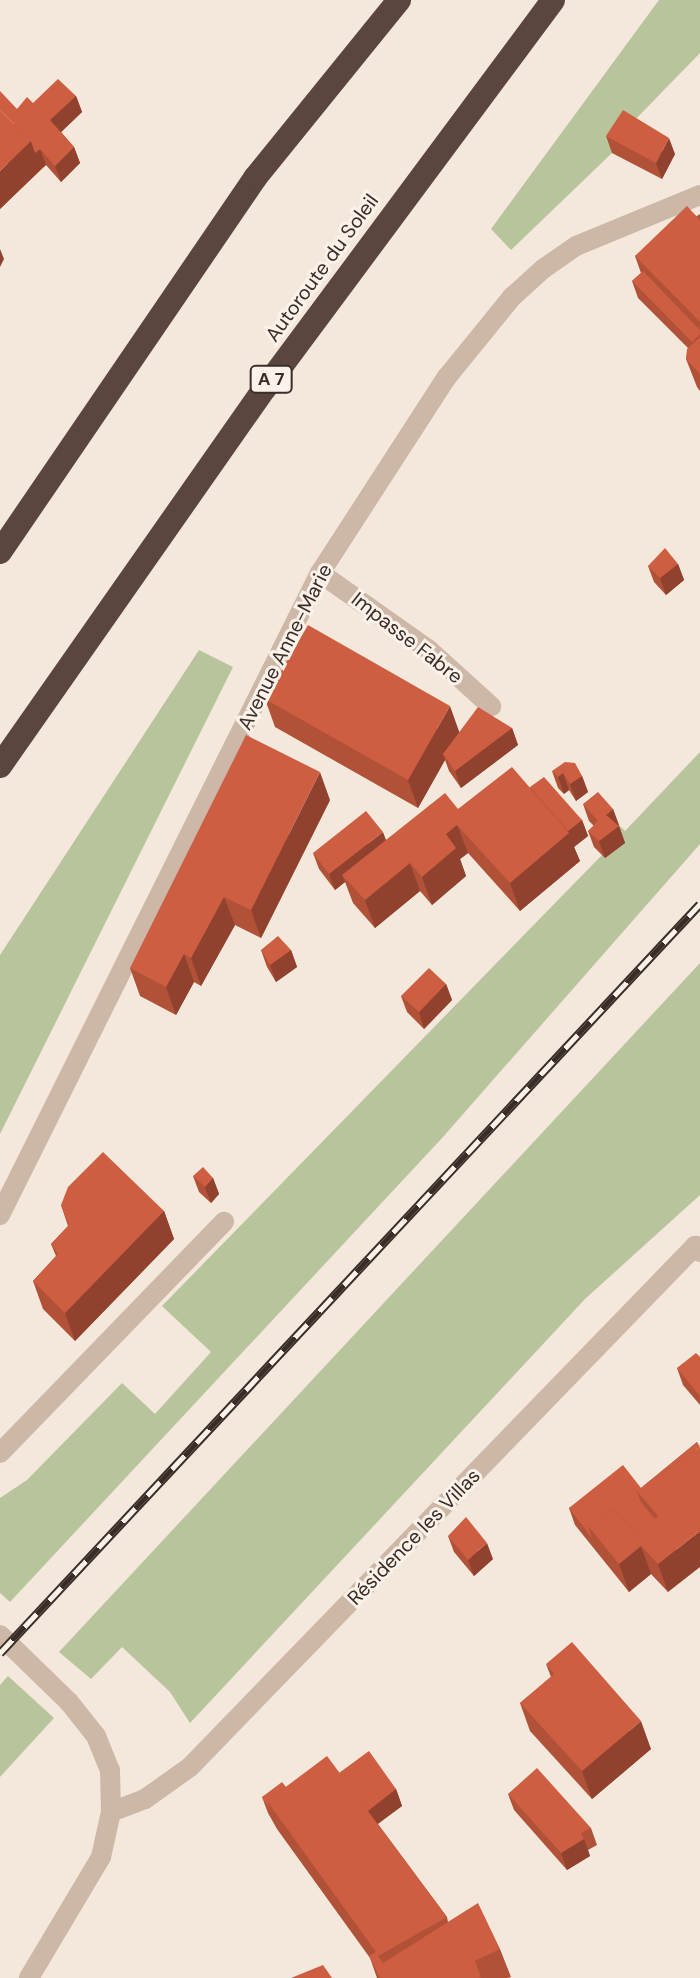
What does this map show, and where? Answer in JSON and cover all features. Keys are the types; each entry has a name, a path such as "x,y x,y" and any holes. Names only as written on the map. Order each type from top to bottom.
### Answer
{"highway":[{"path":"0,552 255,178 399,0"},
{"name":"Autoroute du Soleil","path":"0,766 265,388 553,0"}],"street":[{"name":"Avenue Anne-Marie","path":"0,1215 320,573 447,377 512,297 576,246 700,195"},
{"name":"Impasse Fabre","path":"320,573 429,650 491,706"},
{"path":"0,1453 224,1222"},
{"name":"Résidence les Villas","path":"111,1812 145,1799 190,1767 695,1246 700,1252"},
{"path":"0,1635 69,1702 96,1736 110,1770 111,1812 101,1857 29,1978"}],"green space":[{"path":"659,0 700,0 700,53 629,126 612,153 511,250 491,229"},
{"path":"199,650 233,667 0,1134 0,955"},
{"path":"700,752 700,844 443,1137 10,1602 0,1593 0,1498 27,1480 122,1383 155,1414 211,1352 162,1306 602,855 606,857 612,831 619,825 625,831"},
{"path":"700,963 700,1195 585,1299 190,1723 170,1692 122,1647 91,1679 59,1652"},
{"path":"8,1676 54,1718 0,1777 0,1685"}],"building":[{"path":"58,79 76,96 50,120 74,147 55,166 40,149 35,153 31,141 0,110 0,91 17,109 27,97 33,103"},
{"path":"0,110 31,141 0,171"},
{"path":"623,110 669,138 656,163 606,136"},
{"path":"687,206 700,220 700,322 635,256"},
{"path":"643,271 700,330 692,342 632,281"},
{"path":"700,337 700,374 686,359 687,349"},
{"path":"665,548 678,564 660,578 648,566"},
{"path":"308,625 450,706 408,780 265,699"},
{"path":"478,707 512,728 455,771 443,754"},
{"path":"246,735 320,772 251,910 224,897 191,958 184,954 166,987 130,968"},
{"path":"565,762 575,763 582,776 570,784 563,773 558,777 552,771"},
{"path":"512,767 569,833 510,883 457,825 446,834 456,848 422,877 410,863 365,900 342,875 445,793 458,809"},
{"path":"544,777 582,820 568,831 530,787"},
{"path":"598,792 613,809 606,815 619,826 599,841 588,831 598,821 583,804"},
{"path":"366,811 383,832 329,874 313,853"},
{"path":"278,936 291,950 270,965 261,950"},
{"path":"429,968 446,984 419,1012 401,996"},
{"path":"103,1152 164,1211 65,1313 33,1281 58,1254 51,1244 69,1225 61,1205 68,1187"},
{"path":"203,1167 213,1178 205,1187 193,1176"},
{"path":"696,1353 700,1357 700,1396 677,1368"},
{"path":"697,1442 700,1447 637,1491 641,1502 655,1519 636,1534 614,1508 588,1526 592,1538 569,1508 623,1465 641,1488"},
{"path":"700,1447 700,1531 658,1564 641,1546 619,1564 588,1526 614,1508 636,1534 658,1516 637,1491"},
{"path":"466,1517 487,1543 468,1560 448,1536"},
{"path":"572,1642 641,1721 582,1771 520,1703 554,1674 546,1664"},
{"path":"369,1751 396,1789 368,1811 339,1773"},
{"path":"327,1756 447,1917 378,1956 383,1963 478,1903 500,1949 475,1961 481,1977 380,1978 369,1956 376,1952 267,1801"},
{"path":"537,1768 591,1828 581,1833 584,1839 561,1853 508,1794"},
{"path":"282,1782 286,1787 267,1801 271,1812 262,1797"},
{"path":"323,1965 332,1978 291,1978"}],"railway":[{"path":"0,1653 700,904"}]}
